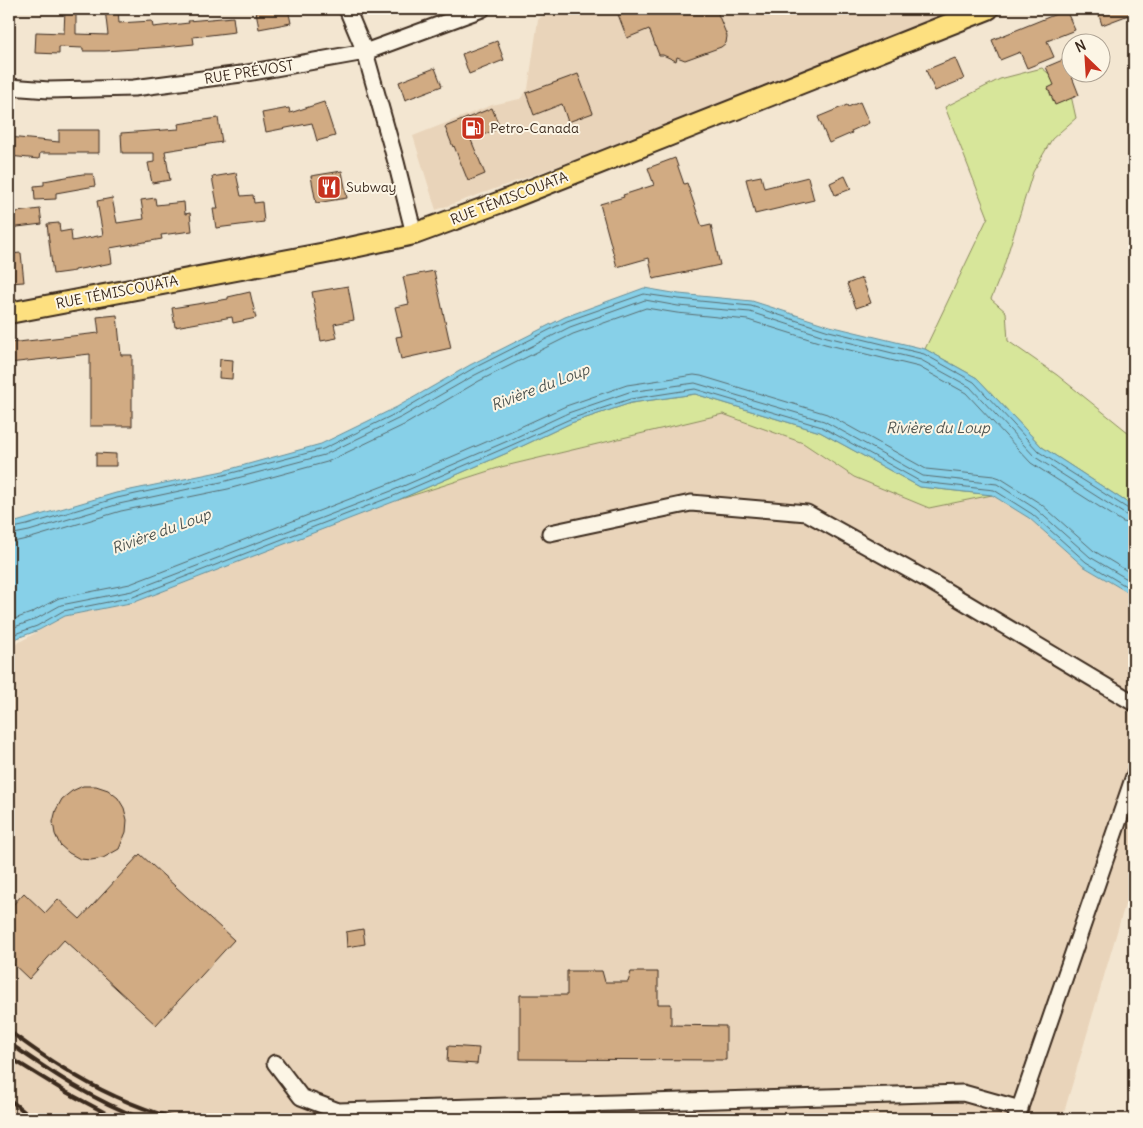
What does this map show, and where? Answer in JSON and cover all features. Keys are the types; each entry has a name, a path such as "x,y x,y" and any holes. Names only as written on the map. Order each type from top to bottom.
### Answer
{"main road":[{"name":"RUE TÉMISCOUATA","path":"9,313 331,252 414,234 501,202 988,9"}],"street":[{"path":"347,9 365,52 414,234"},
{"name":"RUE PRÉVOST","path":"9,87 49,90 134,88 241,74 365,52 482,9"},
{"path":"550,532 691,503 807,513 931,582 1134,703"},
{"path":"275,1062 301,1097 338,1111 963,1093 1018,1114 1134,776"}],"shaded area":[{"path":"562,9 960,9 570,162 436,210 413,136 492,105 520,99 528,89 538,20"},
{"path":"723,414 803,443 854,477 929,508 992,495 1029,518 1083,566 1134,596 1134,874 1062,1119 9,1119 9,648 65,616 135,602 398,500 501,467"}],"green space":[{"path":"1042,68 1070,91 1076,118 1052,139 1033,172 1002,272 991,299 1006,312 1008,341 1057,375 1134,437 1134,507 1042,447 977,378 925,349 988,217 945,107 1000,79"},
{"path":"695,394 820,432 920,487 992,495 929,508 854,477 803,443 723,414 501,467 398,500 571,423 631,403"}],"water":[{"name":"Rivière du Loup","path":"644,288 679,294 752,301 830,326 925,349 977,378 1042,447 1134,507 1134,596 1083,566 1029,518 992,495 920,487 820,432 695,394 631,403 571,423 398,500 135,602 65,616 39,630 9,641 9,524 116,493 223,471 321,444 397,407 470,365 565,317"}],"building":[{"path":"65,9 76,9 76,34 108,35 105,9 118,9 119,23 152,21 153,27 189,23 188,21 233,17 235,32 193,37 194,44 105,51 83,51 83,48 59,47 59,54 35,53 36,32 64,33"},
{"path":"288,9 291,23 259,29 256,11"},
{"path":"616,9 716,9 727,36 726,43 721,47 685,60 677,57 676,61 659,55 649,29 627,38"},
{"path":"1097,9 1134,9 1134,13 1102,25"},
{"path":"1066,10 1075,30 1060,32 1060,36 1047,41 1054,57 1027,68 1020,52 1000,60 992,40"},
{"path":"497,41 504,60 469,74 462,54"},
{"path":"955,58 964,79 935,91 926,70"},
{"path":"1060,61 1060,82 1074,82 1079,95 1055,105 1048,88 1054,85 1046,67"},
{"path":"435,68 442,86 405,100 399,82"},
{"path":"578,74 593,113 568,122 562,104 534,115 526,93"},
{"path":"324,102 335,136 317,141 312,123 266,132 262,113 289,108 290,113"},
{"path":"860,102 869,123 829,143 818,117 847,105 848,107"},
{"name":"Petro-Canada","path":"492,108 500,128 471,140 485,174 468,181 445,127"},
{"path":"218,118 222,142 165,151 170,180 152,183 148,163 154,162 154,153 122,153 121,133 179,129 178,124"},
{"path":"59,130 99,130 99,153 40,153 39,159 9,156 9,137 59,142"},
{"path":"675,158 684,184 687,183 702,227 711,225 720,265 653,279 649,258 617,267 600,204 654,185 648,168"},
{"name":"Subway","path":"342,171 347,198 316,203 311,176"},
{"path":"236,173 241,196 253,195 254,203 262,202 264,222 216,228 213,209 218,209 212,177"},
{"path":"93,174 95,186 56,193 56,199 35,200 34,186 44,185 44,181"},
{"path":"761,176 764,188 808,177 814,200 755,214 746,179"},
{"path":"845,176 851,189 835,195 830,183"},
{"path":"112,198 117,223 144,219 141,200 155,198 156,205 184,202 185,214 190,213 192,231 161,235 162,239 110,248 112,263 53,274 47,224 59,223 60,232 71,230 72,241 103,235 97,201"},
{"path":"40,209 42,224 9,228 9,213"},
{"path":"21,253 24,282 9,283 9,254"},
{"path":"434,271 451,348 401,359 396,337 402,336 395,307 409,304 403,277"},
{"path":"862,278 871,303 856,308 847,284"},
{"path":"348,286 354,320 334,324 337,338 321,341 312,292"},
{"path":"250,292 256,318 233,323 232,317 175,327 172,308 228,299 228,297"},
{"path":"117,315 121,355 132,355 132,426 90,426 90,354 9,363 9,343 99,333 97,317"},
{"path":"220,359 233,360 232,379 219,378"},
{"path":"96,453 116,454 116,466 96,466"},
{"path":"83,786 96,786 108,790 118,798 124,808 127,820 126,832 119,849 103,858 80,859 60,845 55,834 53,822 56,810 62,799 72,791"},
{"path":"140,854 234,940 156,1025 64,940 29,979 9,960 9,909 24,893 45,913 58,899 80,919"},
{"path":"363,929 365,944 347,947 346,932"},
{"path":"567,971 602,971 605,982 628,982 631,972 658,972 658,1004 671,1004 671,1025 726,1026 726,1060 520,1059 520,995 567,995"},
{"path":"448,1046 479,1048 477,1064 447,1062"}],"railway":[{"path":"9,1031 89,1084 131,1103 175,1119"},
{"path":"9,1043 90,1095 143,1119"},
{"path":"9,1057 66,1092 117,1119"},
{"path":"9,1099 33,1119"}],"place":[{"name":"Petro-Canada","path":"473,128"},
{"name":"Subway","path":"329,187"}]}
